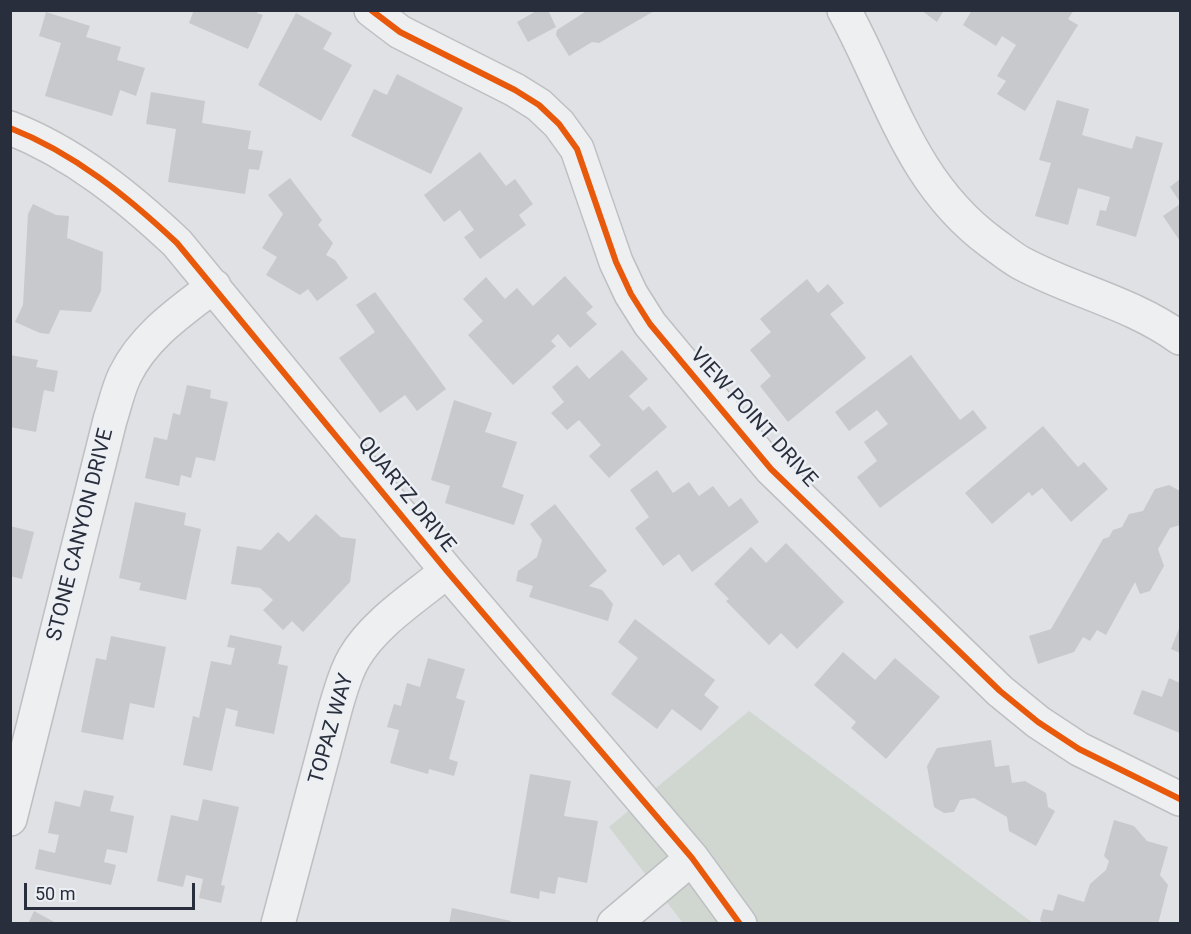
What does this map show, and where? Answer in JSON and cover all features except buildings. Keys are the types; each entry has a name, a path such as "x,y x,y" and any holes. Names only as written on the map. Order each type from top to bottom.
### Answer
{"street":[{"name":"VIEW POINT DRIVE","path":"371,10 400,32 539,105 559,124 577,149 616,262 631,294 670,349 771,469 1015,704 1079,749 1180,799"},
{"path":"844,10 909,148 930,182 967,224 1019,262 1078,289 1126,306 1157,321 1180,338"},
{"name":"QUARTZ DRIVE","path":"10,128 58,151 114,189 177,243 447,572 692,858 740,924"},
{"name":"STONE CANYON DRIVE","path":"10,819 110,420 124,377 140,349 167,322 214,286"},
{"name":"TOPAZ WAY","path":"278,924 336,706 351,664 372,634 447,572"},
{"path":"614,924 692,858"}],"shaded area":[{"path":"749,711 1033,923 683,923 609,827"}],"cycle path":[{"path":"371,10 400,32 515,90 539,105 559,124 577,149 616,262 631,294 650,324 771,469 1000,691 1038,722 1079,749 1180,799"},
{"path":"10,128 34,138 78,163 120,193 177,243 447,571 692,858 740,924"}]}
